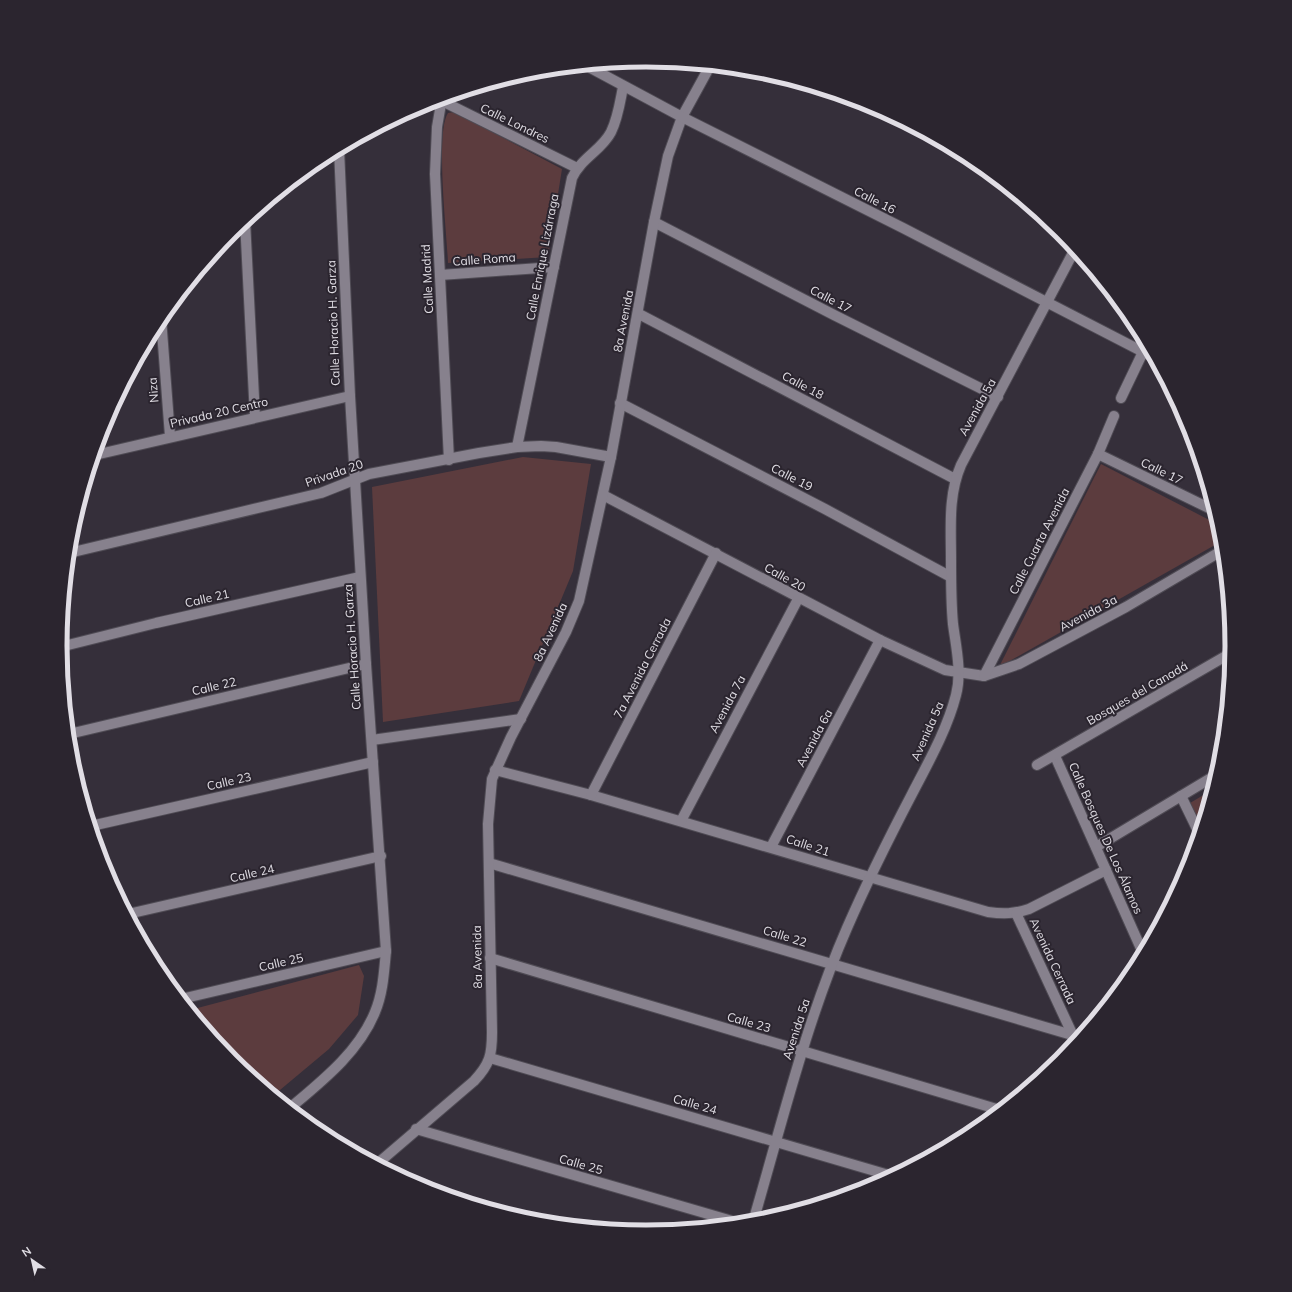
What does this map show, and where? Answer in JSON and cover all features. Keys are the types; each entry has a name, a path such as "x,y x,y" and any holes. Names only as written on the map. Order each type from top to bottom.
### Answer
{"street":[{"name":"Calle 16","path":"594,69 623,87 1143,352"},
{"name":"8a Avenida","path":"381,1160 474,1081 484,1070 490,1058 492,1032 489,791 495,770 566,632 578,602 611,457 620,403 639,314 654,222 668,156 682,117 708,70"},
{"name":"Calle Enrique Lizárraga","path":"517,447 554,267 567,194 577,168 611,132 616,119 623,87"},
{"name":"Calle Londres","path":"447,103 577,168"},
{"name":"Calle Madrid","path":"441,105 437,127 435,174 448,460"},
{"name":"Calle Horacio H. Garza","path":"294,1105 344,1059 363,1035 375,1012 383,984 386,951 381,856 360,577 339,156"},
{"name":"Calle 17","path":"654,222 827,311 998,396"},
{"path":"245,229 255,417"},
{"name":"Avenida 5a","path":"755,1215 802,1051 832,964 869,878 922,775 950,714 957,693 959,672 953,621 951,576 952,496 955,479 960,465 1072,255"},
{"name":"Calle Roma","path":"440,275 554,267"},
{"name":"Calle 18","path":"639,314 955,479"},
{"name":"Niza","path":"162,329 170,436"},
{"path":"1121,398 1143,352"},
{"name":"Privada 20 Centro","path":"100,454 170,436 350,396"},
{"name":"Calle 19","path":"620,403 951,576"},
{"name":"Calle Cuarta Avenida","path":"984,676 1098,454 1114,416"},
{"name":"Privada 20","path":"75,552 321,493 355,479 385,471 517,447 556,447 611,457"},
{"name":"Calle 17","path":"1098,454 1208,507"},
{"name":"Calle 20","path":"603,495 716,553 798,599 880,640 945,670 959,672"},
{"name":"7a Avenida Cerrada","path":"591,794 716,553"},
{"name":"Avenida 3a","path":"959,672 984,676 1020,664 1126,607 1217,553"},
{"name":"Calle 21","path":"67,645 156,623 360,577"},
{"name":"Avenida 7a","path":"681,822 798,599"},
{"name":"Avenida 6a","path":"771,847 880,640"},
{"name":"Bosques del Canadá","path":"1037,766 1225,657"},
{"name":"Calle 22","path":"74,733 366,664"},
{"path":"372,740 521,719"},
{"name":"Calle Bosques De Los Álamos","path":"1055,756 1140,946"},
{"name":"Calle 23","path":"96,825 373,762"},
{"name":"Calle 21","path":"495,770 591,794 681,822 771,847 869,878 988,912 1004,914 1016,913 1035,906 1106,870"},
{"path":"1096,847 1209,779"},
{"path":"1181,796 1196,826"},
{"name":"Calle 24","path":"133,913 381,856"},
{"name":"Calle 22","path":"489,863 832,964 1072,1037"},
{"name":"Avenida Cerrada","path":"1016,913 1073,1036"},
{"name":"Calle 25","path":"187,998 386,951"},
{"name":"Calle 23","path":"490,958 994,1108"},
{"name":"Calle 24","path":"490,1058 884,1174"},
{"name":"Calle 25","path":"416,1129 726,1219"}],"shaded area":[{"path":"454,112 562,169 548,257 448,263 442,141 444,124 448,113"},
{"path":"523,457 591,464 573,571 519,701 383,722 372,487"},
{"path":"1101,464 1211,521 1216,544 999,667"},
{"path":"1206,794 1198,819 1190,803"},
{"path":"359,965 364,976 358,1015 329,1049 278,1092 237,1055 211,1028 195,1009"}]}
